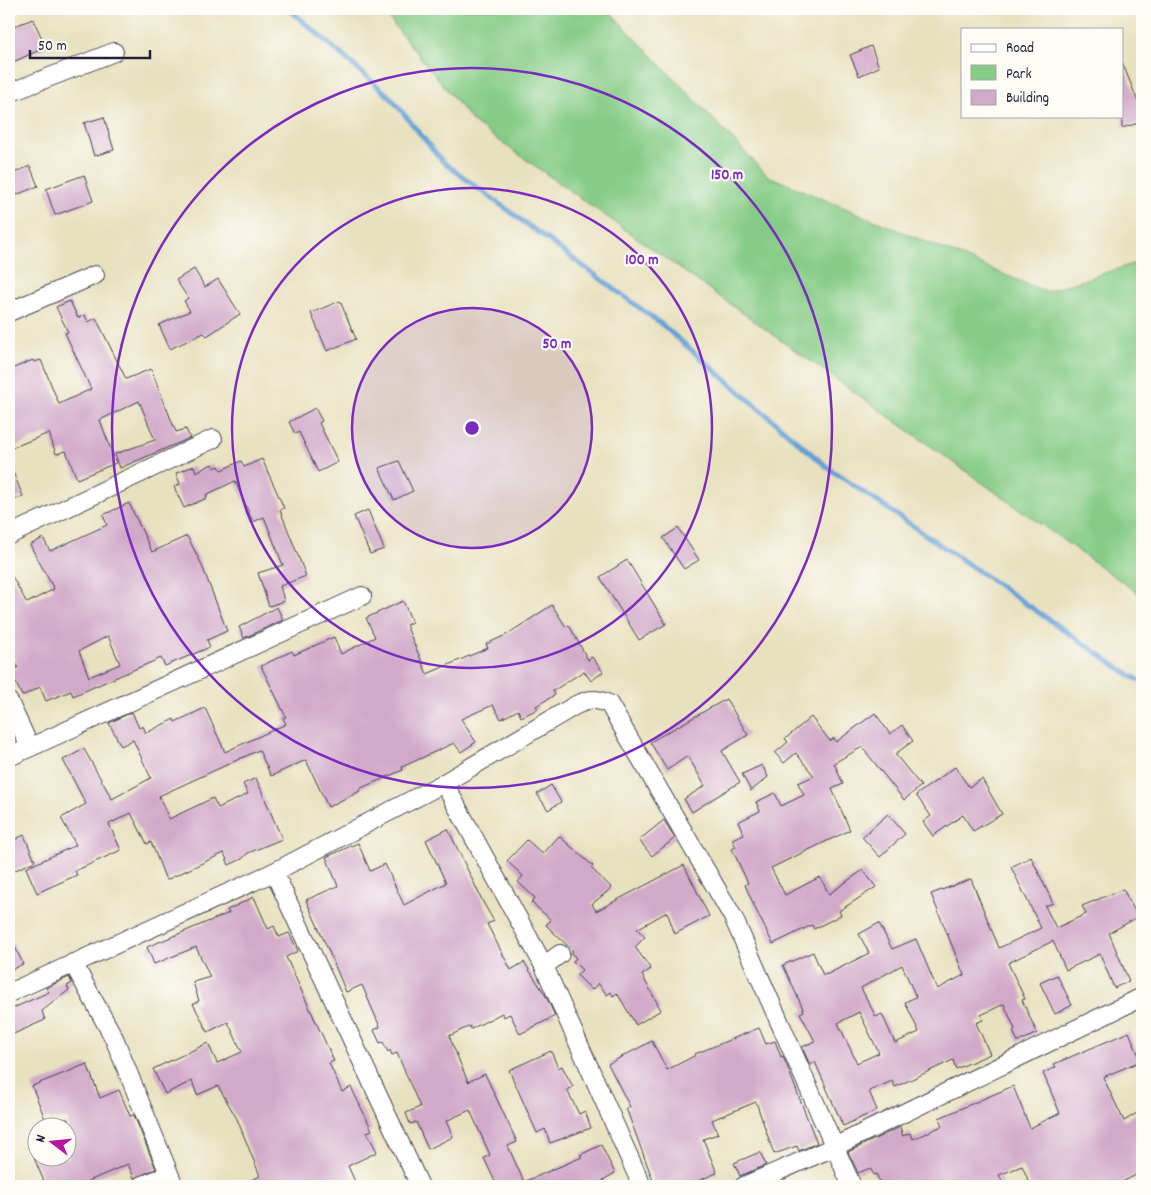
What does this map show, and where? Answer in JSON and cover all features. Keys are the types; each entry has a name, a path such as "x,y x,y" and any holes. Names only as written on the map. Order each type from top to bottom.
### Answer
{"street":[{"path":"9,93 114,52"},
{"path":"9,312 95,275"},
{"path":"9,535 213,439"},
{"path":"9,757 362,596"},
{"path":"9,993 274,872 444,783 576,705 587,700 598,699 609,704 733,917 852,1186"},
{"path":"9,702 30,747"},
{"path":"444,783 544,966 642,1186"},
{"path":"274,872 420,1186"},
{"path":"544,966 560,954"},
{"path":"73,963 114,1038 172,1181 141,1186"},
{"path":"744,1186 834,1147 1142,997"}],"green space":[{"path":"381,9 607,9 768,176 1046,292 1142,261 1142,596 473,122"}],"building":[{"path":"33,19 46,47 9,64 9,28"},
{"path":"871,46 879,67 859,76 850,55"},
{"path":"1124,67 1139,104 1142,103 1142,122 1122,128 1122,118 1124,118"},
{"path":"104,117 114,150 94,156 84,123"},
{"path":"30,166 38,186 9,198 9,175"},
{"path":"84,175 93,201 55,215 46,189"},
{"path":"194,269 205,287 218,279 240,314 207,336 204,333 170,349 159,325 190,311 184,301 188,298 176,280"},
{"path":"70,301 78,318 85,315 88,322 96,318 126,379 151,369 176,432 186,429 190,438 120,468 115,454 155,440 139,401 100,420 116,463 77,479 66,451 56,454 49,433 9,449 9,370 33,360 34,362 41,360 59,404 91,389 65,333 68,332 56,307"},
{"path":"340,301 356,339 327,351 311,313"},
{"path":"315,408 322,421 319,423 338,462 318,472 299,432 295,434 289,422"},
{"path":"262,459 284,508 280,510 306,576 280,586 284,601 269,606 258,573 283,565 264,517 253,522 235,481 206,495 207,498 184,508 174,487 180,484 176,473 194,466 196,472 212,464 214,468 219,466 221,470 241,461 244,467"},
{"path":"399,461 413,491 394,500 379,468"},
{"path":"9,463 23,496 9,503"},
{"path":"129,503 152,552 187,536 201,563 227,631 207,640 210,647 165,666 161,658 73,696 71,691 46,701 40,687 22,696 10,671 18,668 9,646 9,571 27,603 54,589 30,545 43,538 50,551 107,525 103,515","holes":["108,636 120,664 89,677 79,651"]},
{"path":"368,510 384,549 370,554 354,516"},
{"path":"678,528 699,560 684,569 663,538"},
{"path":"627,560 666,624 639,640 600,577"},
{"path":"403,601 412,622 406,625 427,674 488,648 486,644 506,635 552,605 566,627 569,625 588,660 592,657 603,672 591,681 584,671 553,691 555,695 536,706 538,709 521,717 518,710 501,719 493,705 461,719 476,742 461,752 454,743 402,767 403,770 359,789 360,791 328,807 306,760 271,776 259,750 159,796 169,819 213,798 218,808 248,794 243,784 256,778 282,839 248,853 242,859 229,865 224,853 166,880 151,842 147,844 131,813 109,824 121,850 75,871 77,875 37,893 26,868 76,845 61,818 86,804 63,760 84,749 112,799 151,778 133,740 121,746 109,723 132,712 139,728 143,726 146,733 174,719 175,722 205,708 225,752 286,724 283,718 286,717 261,666 292,651 294,655 334,637 341,654 375,637 366,618"},
{"path":"277,607 283,620 244,638 239,627"},
{"path":"726,699 748,735 722,751 740,782 692,812 684,799 705,786 688,756 667,770 650,742"},
{"path":"875,713 890,734 902,725 913,741 895,754 921,786 904,800 862,747 834,763 843,784 832,789 850,830 771,868 785,895 820,877 829,894 863,870 876,887 839,911 841,915 814,929 812,925 773,944 745,885 748,883 732,849 736,847 732,839 744,834 738,822 760,811 756,802 775,793 781,806 804,795 798,783 814,776 796,753 784,763 775,753 788,742 785,739 811,717 830,741 834,738 836,742"},
{"path":"762,765 768,777 751,791 742,774"},
{"path":"955,767 969,787 982,779 1002,814 973,831 963,815 933,836 923,822 931,816 916,795"},
{"path":"551,785 561,802 548,810 537,794"},
{"path":"888,814 905,834 880,857 862,837"},
{"path":"664,820 675,838 652,856 639,840"},
{"path":"448,829 494,921 487,924 511,970 524,962 546,996 555,1016 520,1034 510,1014 504,1017 502,1013 471,1029 470,1026 449,1036 468,1082 485,1074 517,1142 508,1146 524,1182 582,1157 580,1155 601,1145 615,1173 603,1180 606,1186 497,1186 484,1158 490,1155 470,1110 446,1121 453,1137 428,1149 416,1122 410,1124 406,1113 420,1107 397,1053 392,1055 390,1050 388,1052 383,1042 380,1043 374,1030 380,1027 362,985 346,992 306,900 338,886 326,857 358,843 370,871 385,864 404,905 446,883 426,840"},
{"path":"24,835 35,861 9,873 9,842"},
{"path":"559,836 593,866 591,868 612,888 592,904 596,911 684,865 709,916 675,934 667,912 637,929 645,937 635,947 651,969 642,975 661,1010 636,1025 617,993 613,996 611,992 607,995 598,983 592,990 577,975 582,970 573,961 576,958 571,953 573,951 546,925 551,920 531,902 535,898 518,882 523,876 507,861 527,840 543,854"},
{"path":"1031,857 1053,903 1045,906 1056,928 1086,914 1082,906 1123,889 1138,917 1109,933 1129,981 1114,988 1100,954 1066,970 1053,941 1008,963 1025,999 1022,1000 1037,1033 1018,1042 1013,1031 1015,1029 1004,1004 981,1015 983,1020 976,1023 990,1054 956,1069 953,1060 895,1087 892,1081 869,1091 877,1110 843,1126 815,1062 810,1065 802,1047 815,1041 800,1013 804,1011 783,965 813,952 823,975 828,974 869,953 859,934 879,923 892,949 916,939 937,989 964,975 931,894 971,879 999,948 1041,928 1011,867","holes":["902,965 916,997 905,1002 919,1032 895,1043 882,1014 876,1017 861,988","859,1012 879,1053 857,1063 838,1023"]},
{"path":"254,897 268,929 274,926 279,937 289,933 298,951 286,957 334,1061 329,1063 342,1092 351,1087 372,1130 367,1132 377,1152 348,1166 357,1186 238,1186 260,1176 237,1119 218,1086 197,1095 192,1081 165,1094 153,1069 208,1043 217,1063 242,1052 228,1022 208,1032 193,1004 199,1001 193,982 210,977 196,947 154,964 147,947 229,913 227,910"},
{"path":"9,934 23,964 9,971"},
{"path":"1057,975 1072,1005 1055,1014 1040,983"},
{"path":"69,977 72,983 67,986 69,990 42,1011 45,1020 9,1036 9,1010 49,992 46,988"},
{"path":"759,1028 766,1044 775,1041 781,1057 783,1056 817,1143 799,1151 797,1146 774,1154 756,1102 712,1120 718,1134 703,1139 717,1173 685,1186 655,1186 626,1108 630,1107 608,1064 652,1041 667,1070 695,1054"},
{"path":"1129,1032 1141,1061 1103,1077 1124,1121 1137,1113 1142,1122 1142,1172 1114,1186 1031,1186 1022,1166 999,1175 1004,1186 882,1186 876,1174 874,1175 870,1168 858,1173 848,1152 900,1127 903,1136 910,1133 913,1139 942,1126 939,1118 1013,1086 1030,1128 1060,1113 1043,1073 1056,1067 1054,1064"},
{"path":"551,1051 558,1068 562,1066 573,1087 567,1090 579,1114 585,1111 591,1128 550,1143 545,1129 537,1133 509,1070"},
{"path":"87,1064 100,1098 119,1090 130,1116 134,1115 156,1169 134,1178 128,1164 77,1186 46,1186 38,1168 78,1168 78,1118 45,1118 32,1086"},
{"path":"760,1152 766,1165 740,1176 734,1163"}],"waterway":[{"path":"289,9 391,98 443,162 660,323 827,467 1142,682"}]}
